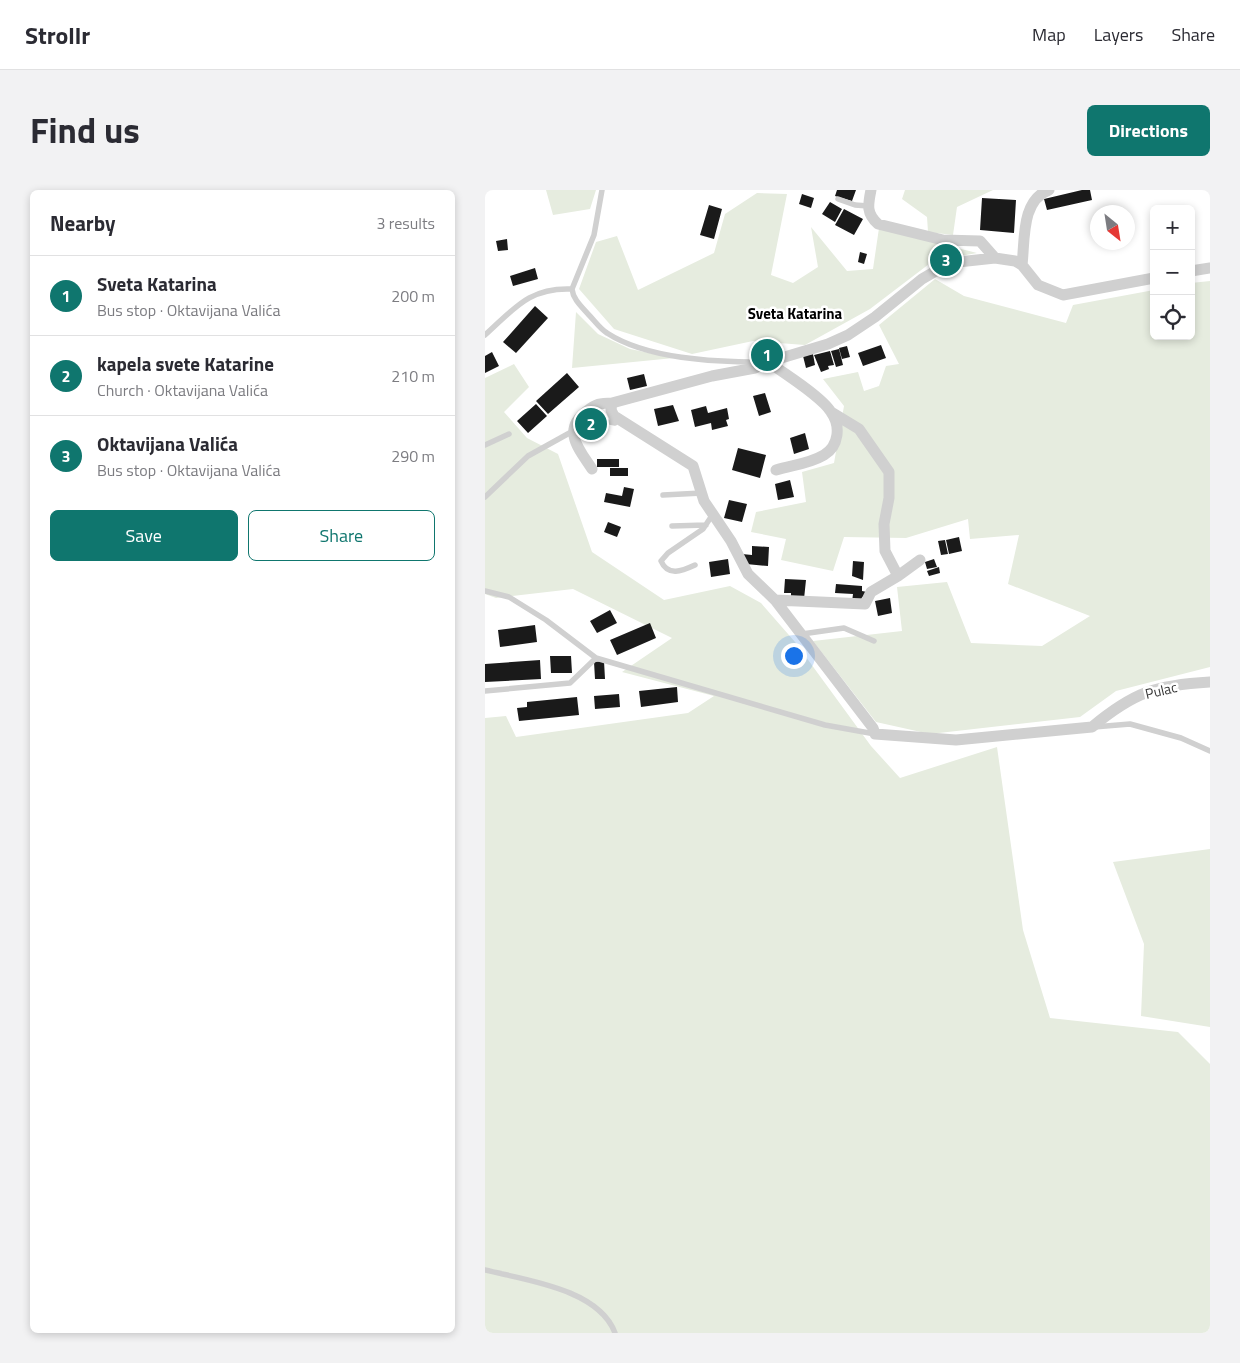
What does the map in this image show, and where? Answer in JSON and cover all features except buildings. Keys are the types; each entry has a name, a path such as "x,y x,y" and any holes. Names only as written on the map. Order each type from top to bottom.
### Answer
{"street":[{"path":"871,190 868,206 871,217 879,224 943,240 980,241 995,258"},
{"path":"1022,265 1030,207 1042,193 1049,190"},
{"path":"592,470 578,448 573,430 577,419 599,403 612,403 712,376 755,368 768,362 829,344 848,335 875,318 922,279 946,265 995,258 1022,265 1038,285 1063,295 1150,279"},
{"path":"1195,270 1210,268"},
{"path":"768,362 803,387 831,412 859,429 889,472 889,498 884,524 885,551 898,576"},
{"path":"612,403 611,410 614,420 693,466 702,493 731,541 748,574 775,600 873,728 875,734 955,740 1092,727"},
{"path":"776,470 809,462 825,455 834,446 838,432 831,412"},
{"path":"775,600 865,604 871,592 920,560"},
{"name":"Pulac","path":"1092,727 1143,692 1161,687 1210,682"}],"lane":[{"path":"602,190 594,235 572,289 573,296 605,332 630,345 679,357 733,362 768,362"},
{"path":"838,199 855,205 868,206"},
{"path":"485,336 527,297 554,288 572,289"},
{"path":"485,497 529,456 573,430"},
{"path":"485,445 509,434"},
{"path":"663,495 702,493"},
{"path":"695,565 682,571 671,572 664,568 661,562 668,552 693,537 706,525 713,514"},
{"path":"673,526 706,525"},
{"path":"485,591 509,597 546,620 596,658 825,724 875,734"},
{"path":"801,634 844,628 874,641"},
{"path":"485,691 570,683 596,658"},
{"path":"1092,727 1130,724 1181,738 1210,751"},
{"path":"485,1270 575,1295 600,1311 615,1333"}],"shaded area":[{"path":"546,190 596,190 590,209 553,215"},
{"path":"905,190 993,190 957,207 953,235 928,232 927,217 902,199"},
{"path":"757,193 787,194 771,275 793,283 818,267 811,227 847,271 873,269 879,228 977,253 933,261 870,309 805,345 753,341 692,354 614,329 579,289 596,242 617,236 638,290 714,253 725,214"},
{"path":"935,279 964,296 1066,323 1073,305 1150,291 1150,340 1195,340 1195,283 1210,281 1210,667 1116,691 1080,717 930,734 876,722 813,641 902,631 897,587 947,582 971,643 1042,646 1090,616 1008,584 1019,535 970,539 968,519 906,538 844,537 833,571 781,560 786,539 751,532 756,512 806,502 802,472 834,463 844,406 823,379 858,372 864,391 879,386 886,366 899,364 879,325"},
{"path":"576,312 598,334 630,349 674,358 572,368"},
{"path":"514,364 529,387 504,412 527,438 558,454 592,552 664,600 730,586 761,603 795,642 871,746 900,778 997,747 1023,930 1050,1018 1178,1032 1210,1064 1210,1333 485,1333 485,718 506,716 516,737 688,713 714,696 622,672 672,638 573,589 496,598 485,594 485,378"},
{"path":"1210,849 1210,1027 1141,1016 1144,944 1113,862"}],"place":[{"name":"Oktavijana Valića","path":"946,260"},
{"name":"Sveta Katarina","path":"767,355"},
{"name":"kapela svete Katarine","path":"591,424"}],"district":[{"name":"Sveta Katarina","path":"795,313"}]}
